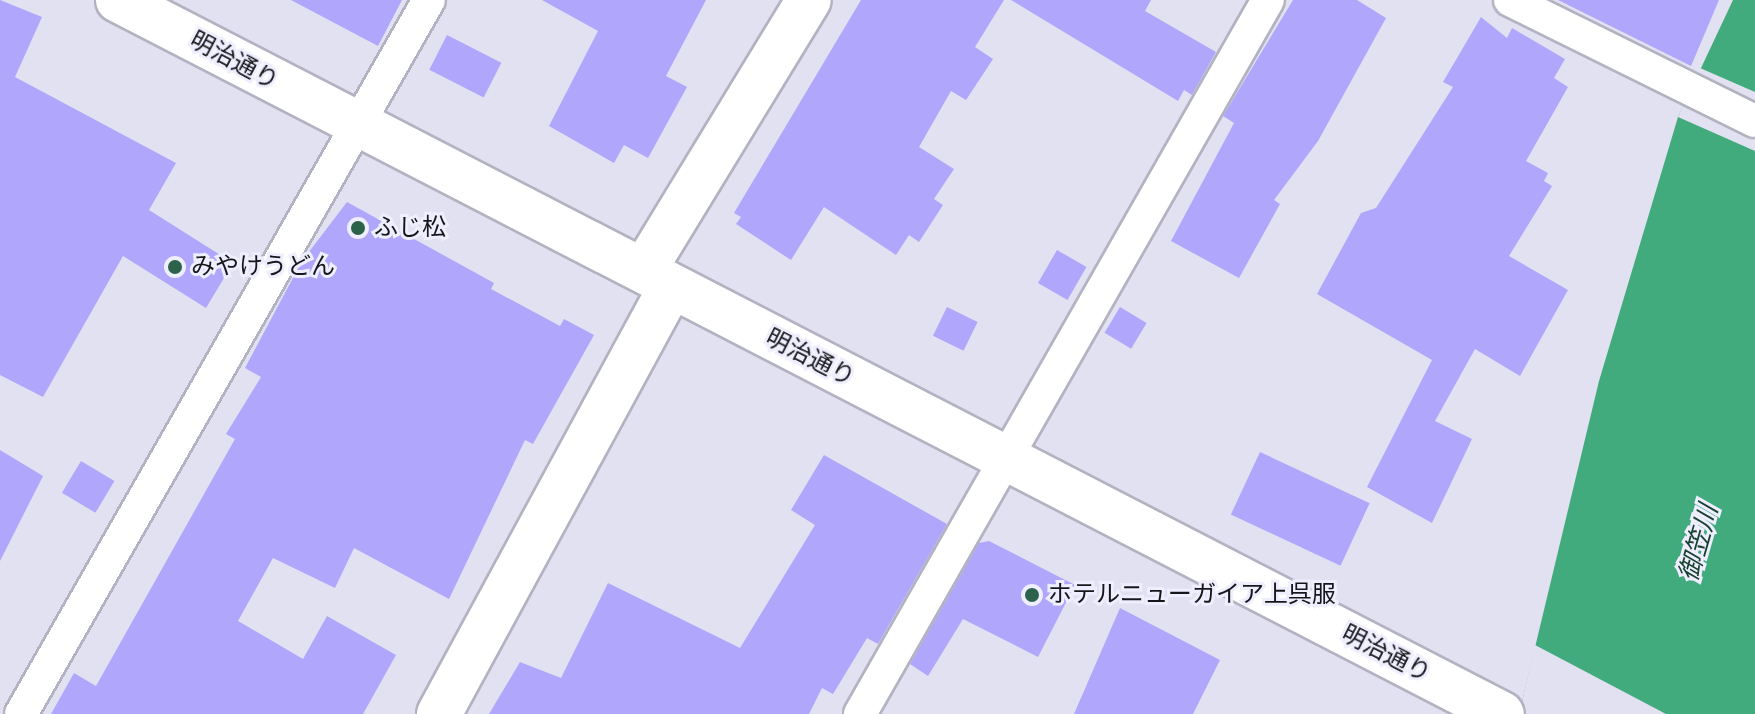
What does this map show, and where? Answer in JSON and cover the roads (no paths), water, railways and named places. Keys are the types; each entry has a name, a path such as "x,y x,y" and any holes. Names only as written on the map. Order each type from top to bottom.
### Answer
{"street":[{"name":"明治通り","path":"118,0 355,125 1006,456 1502,714"},
{"path":"21,714 429,0"},
{"path":"439,714 657,278 809,0"},
{"path":"860,714 1268,0"},
{"path":"1510,0 1690,92 1755,121"}],"water":[{"name":"御笠川","path":"1733,0 1755,0 1755,714 1519,714 1599,381 1678,117"}],"place":[{"name":"ふじ松","path":"358,228"},
{"name":"みやけうどん","path":"175,267"},
{"name":"ホテルニューガイア上呉服","path":"1032,595"}]}
